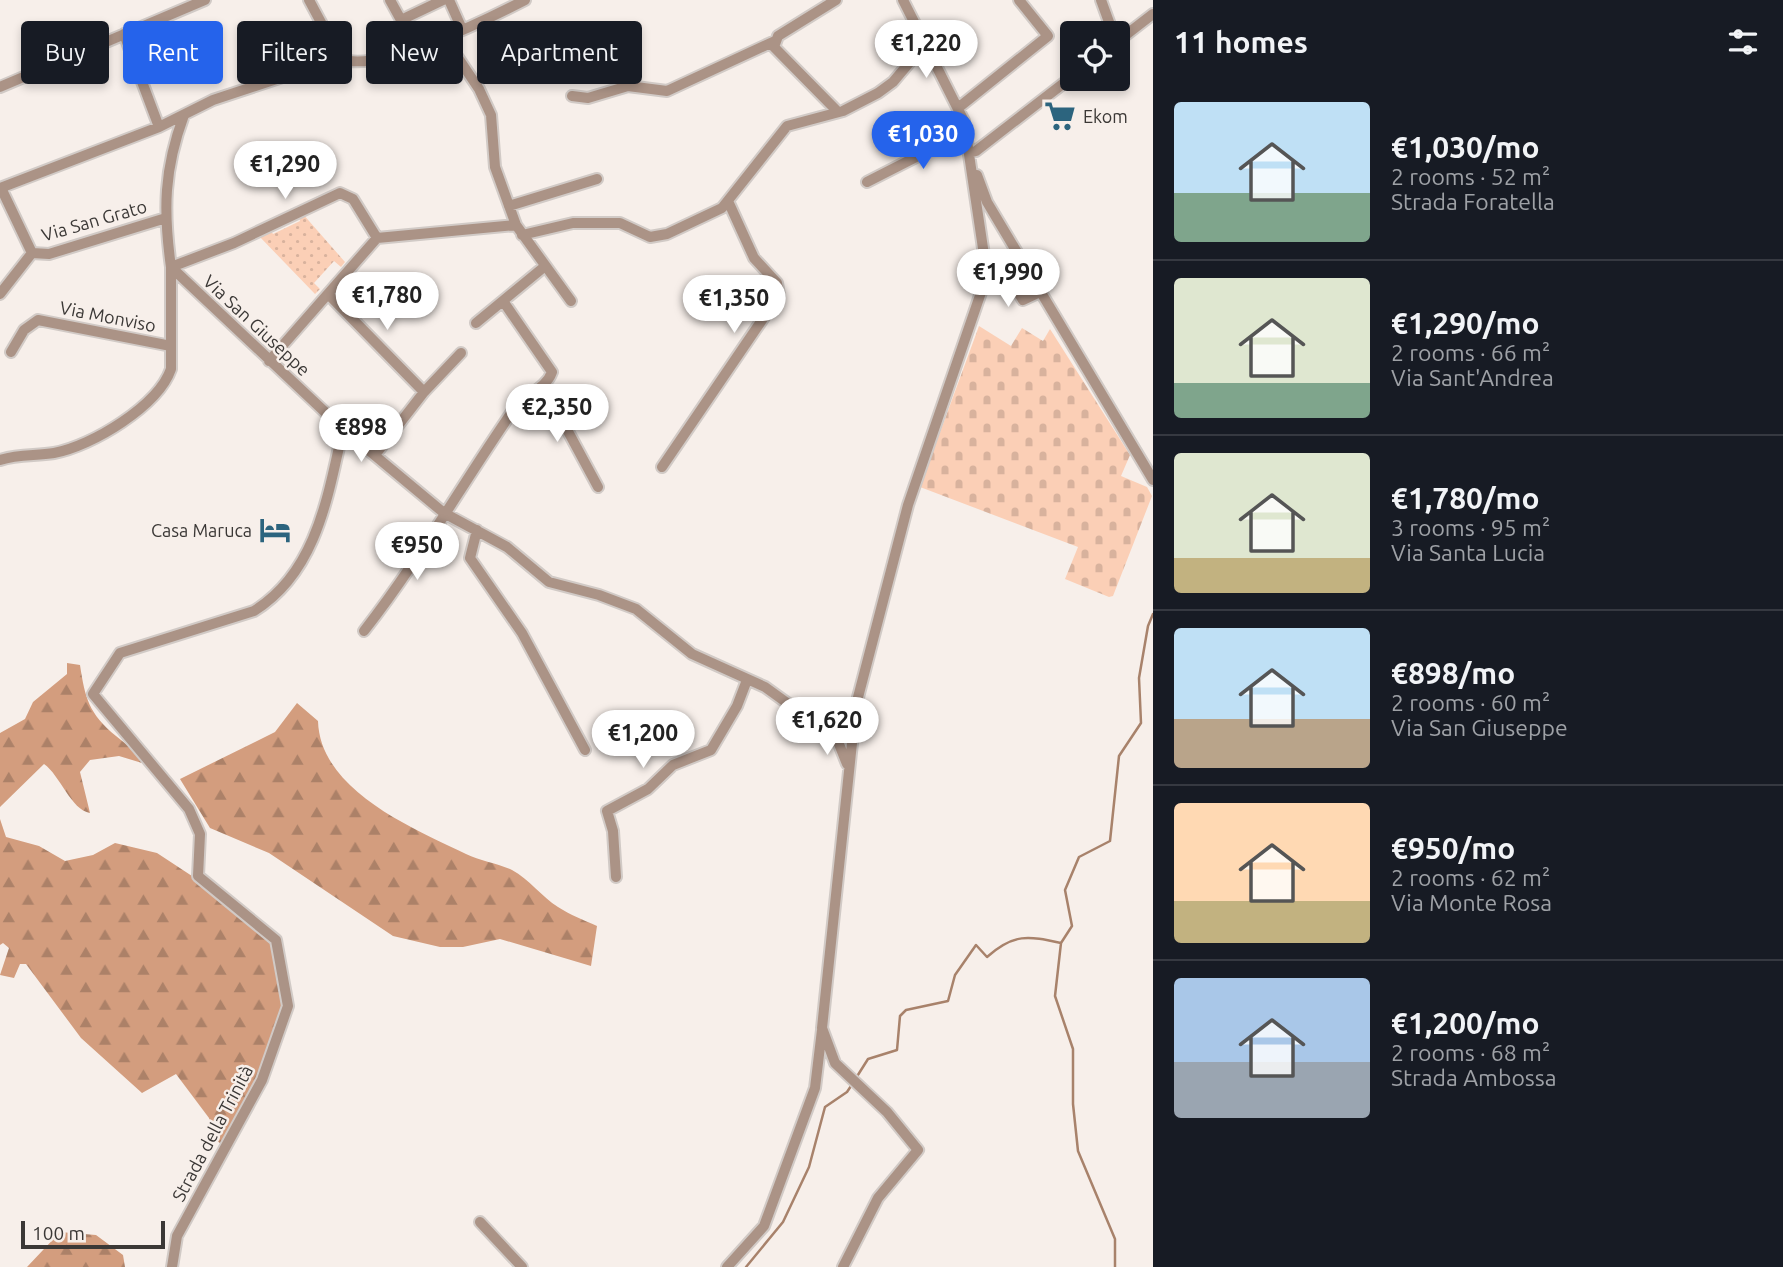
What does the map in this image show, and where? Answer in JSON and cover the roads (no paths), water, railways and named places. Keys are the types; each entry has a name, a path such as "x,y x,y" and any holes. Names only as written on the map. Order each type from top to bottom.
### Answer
{"street":[{"path":"155,21 205,0"},
{"path":"309,0 320,21"},
{"path":"390,0 401,20 443,0"},
{"path":"449,0 458,21"},
{"path":"463,29 525,0"},
{"path":"572,96 588,98 628,86 667,91 775,41 778,36 836,0"},
{"path":"727,1267 764,1226 815,1088 848,769 843,735 856,705 908,505 987,275 969,153 958,108 904,0"},
{"path":"958,108 1048,36 1019,0"},
{"path":"1101,0 1109,21"},
{"path":"1130,32 1153,14"},
{"path":"0,87 123,34"},
{"path":"775,41 776,53 838,112"},
{"path":"269,361 377,238 519,230 573,223 620,223 650,237 667,234 722,208 787,126 838,112 878,93 893,82 925,44"},
{"path":"463,66 491,115 495,167 519,230 571,301"},
{"path":"143,84 159,127"},
{"path":"0,294 5,281 32,253 1,188 159,127 213,100 261,84"},
{"path":"969,153 976,151 1060,86"},
{"path":"5,458 56,453 100,438 165,384 171,369 171,267 166,218 171,151 184,115"},
{"path":"867,182 965,132"},
{"path":"969,153 987,202 1153,480"},
{"path":"509,206 597,179"},
{"path":"171,267 234,243 340,193 354,199 377,238"},
{"path":"662,467 779,295 777,283 754,258 728,201"},
{"path":"978,214 987,202"},
{"path":"980,232 995,216"},
{"name":"Via San Grato","path":"32,253 49,254 166,218"},
{"path":"984,255 997,258 1018,297 1029,299 1040,292"},
{"name":"Via San Giuseppe","path":"171,267 343,429 444,513 507,547 549,582 599,595 636,609 692,654 747,680 843,735"},
{"path":"475,323 544,267"},
{"path":"328,294 424,392"},
{"path":"364,631 390,597 518,403 543,385 552,372 503,301"},
{"name":"Via Monviso","path":"11,352 24,330 38,320 171,346"},
{"path":"375,455 424,392 461,353"},
{"path":"543,385 598,487"},
{"name":"Strada della Trinità","path":"172,1267 177,1236 262,1080 288,1006 276,940 198,876 200,834 189,809 93,694 120,653 254,611 272,600 312,546 324,511 343,429"},
{"path":"477,530 470,558 522,632 585,750"},
{"path":"616,877 613,831 607,811 648,789 673,765 711,750 737,706 747,680"},
{"path":"822,1028 835,1063 887,1112 918,1150 878,1198 843,1267"},
{"path":"480,1222 522,1267"}],"waterway":[{"path":"856,1078 868,1059 897,1050 900,1016 906,1010 948,1001 955,975 976,945 987,957 1005,944 1022,938 1061,943 1072,926 1065,890 1079,857 1110,841 1119,756 1141,723 1139,678 1148,626 1153,614"},
{"path":"1061,943 1055,996 1073,1049 1073,1104 1078,1151 1115,1239 1115,1267"},
{"path":"746,1267 783,1222 809,1167 825,1107 847,1092 853,1083"}],"place":[{"name":"Ekom","path":"1060,116"},
{"name":"Casa Maruca","path":"275,530"}]}
